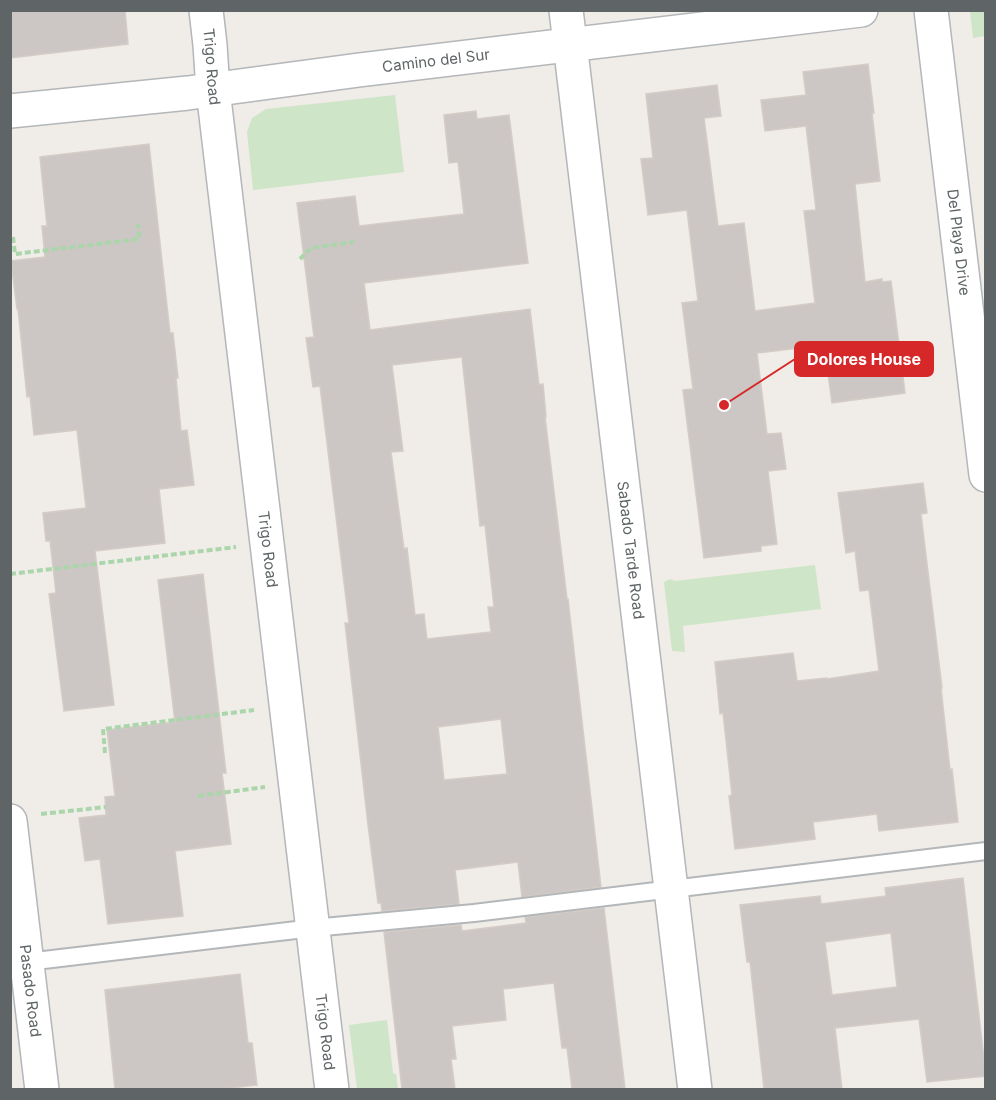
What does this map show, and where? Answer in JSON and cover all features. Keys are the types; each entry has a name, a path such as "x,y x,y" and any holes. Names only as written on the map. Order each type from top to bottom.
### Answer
{"street":[{"name":"Trigo Road","path":"206,10 213,90 332,1089"},
{"name":"Sabado Tarde Road","path":"566,10 695,1089"},
{"name":"Camino del Sur","path":"10,111 213,90 359,70 861,10"},
{"name":"Del Playa Drive","path":"931,10 986,475"},
{"name":"Pasado Road","path":"22,818 27,962 42,1089"}],"lane":[{"path":"27,962 313,928 474,913 986,851"}],"path":[{"path":"13,237 15,254 140,239 138,224"},
{"path":"300,259 311,248 354,242"},
{"path":"10,574 243,547"},
{"path":"105,753 103,729 258,709"},
{"path":"198,796 267,786"},
{"path":"22,818 106,807"}],"green space":[{"path":"970,11 985,11 985,36 973,38"},
{"path":"395,95 404,172 253,190 247,132 252,118 266,109"},
{"path":"815,565 821,609 683,626 685,652 672,651 664,582 670,579 675,581"},
{"path":"387,1020 393,1073 396,1074 398,1089 357,1089 349,1025"}],"building":[{"path":"10,10 125,10 128,44 10,58"},
{"path":"868,64 880,181 855,184 865,282 882,279 882,282 891,281 905,393 832,403 824,345 757,353 767,434 781,433 786,469 768,471 777,544 761,546 761,551 704,558 683,390 693,389 682,303 698,301 687,210 648,215 641,159 653,158 646,94 717,85 721,116 704,118 718,226 744,223 755,311 815,303 804,211 816,210 806,126 765,131 761,100 806,95 803,72"},
{"path":"476,111 477,119 509,115 528,263 364,283 370,330 530,309 539,385 543,384 601,887 522,897 518,862 455,870 459,904 382,911 381,903 378,903 368,825 345,623 349,623 320,386 313,387 306,338 314,337 297,203 355,196 359,226 464,214 458,162 449,163 444,115","holes":["462,357 480,526 485,525 494,607 488,607 491,632 427,639 424,614 415,615 407,548 404,549 391,452 403,451 392,365","501,719 507,774 444,780 438,727"]},
{"path":"149,144 170,333 173,333 181,431 187,430 194,485 159,489 165,543 95,551 114,705 64,711 49,594 56,593 50,541 46,541 43,513 86,508 77,430 34,435 30,396 27,397 11,261 45,257 42,226 47,226 40,157"},
{"path":"923,483 927,513 921,514 958,822 879,831 877,814 813,822 815,839 735,849 729,796 732,795 715,662 793,653 797,681 879,671 869,590 860,591 855,551 846,553 838,493"},
{"path":"203,574 226,773 222,773 231,844 175,851 183,916 108,924 100,859 85,861 79,818 106,815 105,797 115,796 107,730 175,722 158,580"},
{"path":"963,878 986,1076 927,1082 919,1019 835,1028 842,1089 764,1089 750,962 747,962 740,905 820,896 821,904 886,896 885,888","holes":["891,933 897,987 832,995 825,942"]},
{"path":"604,908 625,1089 572,1089 567,1048 562,1048 554,983 503,989 506,1020 452,1026 456,1059 451,1059 455,1089 402,1089 384,932 461,925 462,931 526,923 525,917"},
{"path":"240,974 248,1043 252,1043 257,1085 223,1089 115,1089 105,990"}],"place":[{"name":"Dolores House","path":"724,405"}]}
